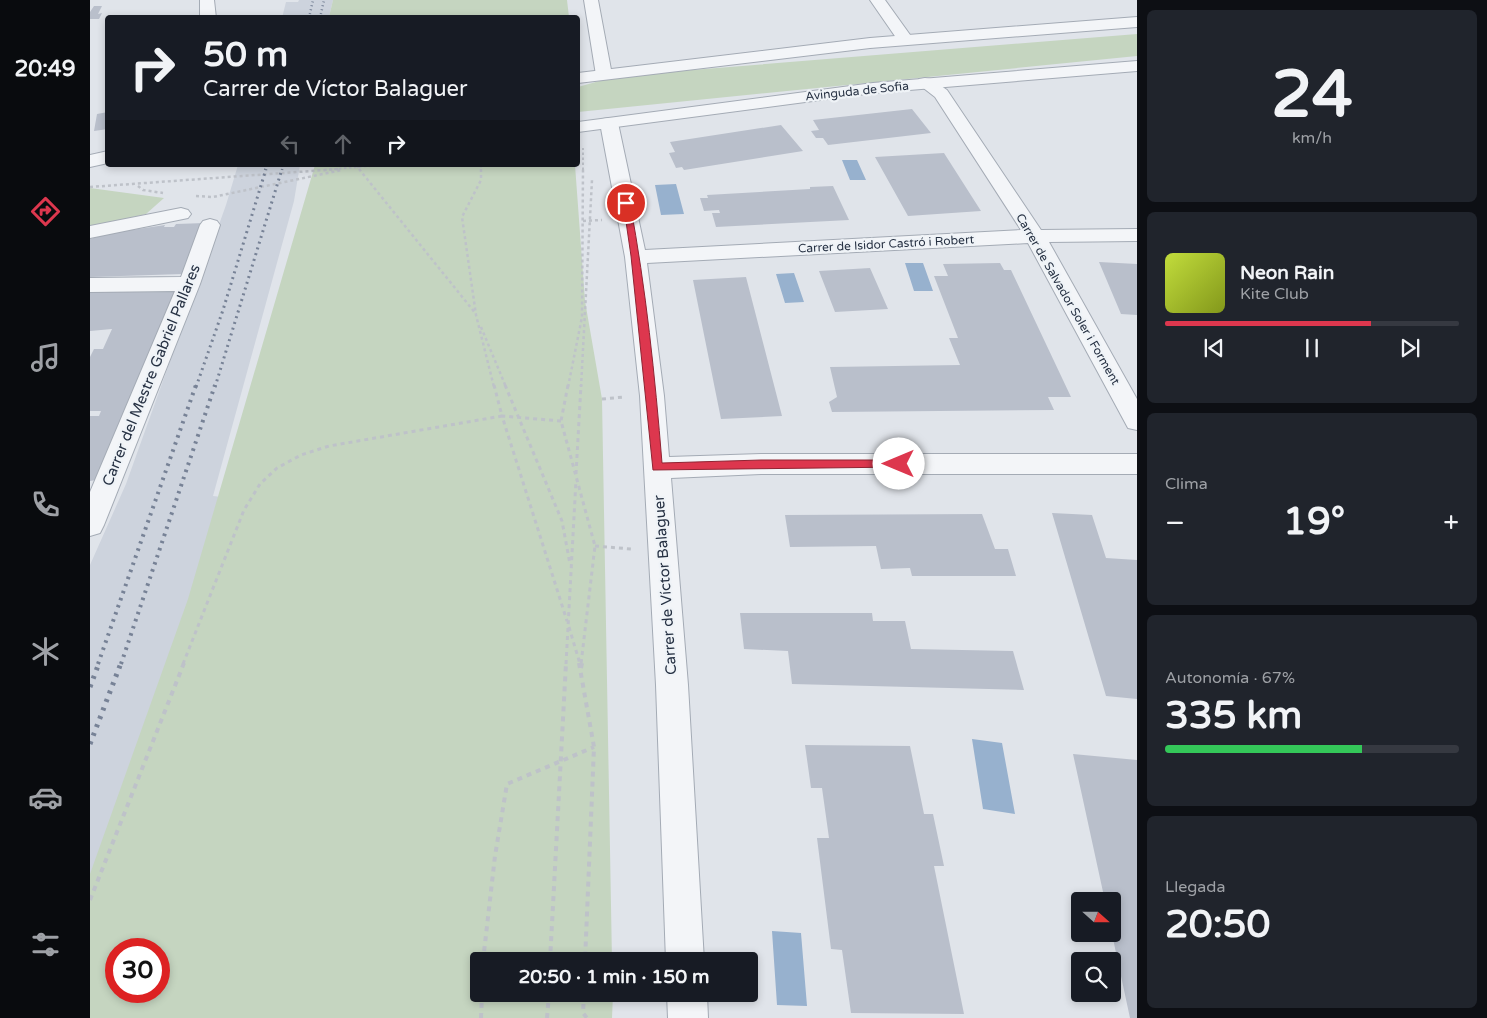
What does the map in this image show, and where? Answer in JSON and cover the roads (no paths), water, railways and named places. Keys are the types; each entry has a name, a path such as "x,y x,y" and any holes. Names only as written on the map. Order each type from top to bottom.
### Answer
{"street":[{"path":"207,0 208,15"},
{"path":"591,0 604,74"},
{"path":"876,0 905,39"},
{"path":"580,78 905,39 1137,22"},
{"name":"Avinguda de Sofia","path":"580,135 609,123 787,99 925,83 1137,66"},
{"name":"Carrer de Salvador Soler i Forment","path":"925,83 940,94 1035,236 1137,421"},
{"name":"Carrer de Víctor Balaguer","path":"609,123 636,256 652,396 672,685 685,952"},
{"path":"90,163 105,158"},
{"path":"90,163 105,161"},
{"path":"90,232 180,214"},
{"name":"Carrer del Mestre Gabriel Pallares","path":"90,525 97,496 189,284 210,225"},
{"name":"Carrer de Isidor Castró i Robert","path":"636,256 1035,236 1137,235"},
{"path":"90,285 189,284"},
{"path":"657,468 761,464 1137,464"},
{"path":"687,1002 688,1018"}],"water":[{"path":"842,160 857,160 866,180 850,180"},
{"path":"676,184 684,214 661,215 655,185"},
{"path":"905,263 923,263 933,291 914,291"},
{"path":"794,273 804,302 785,303 776,274"},
{"path":"972,739 1002,743 1015,814 983,809"},
{"path":"772,931 801,933 807,1006 777,1005"}],"railway":[{"path":"310,15 313,0"},
{"path":"321,15 324,0"},
{"path":"196,387 223,310 266,169"},
{"path":"215,387 282,169"},
{"path":"98,664 196,385"},
{"path":"121,664 215,385"},
{"path":"90,687 99,663"},
{"path":"90,744 121,663"}]}
